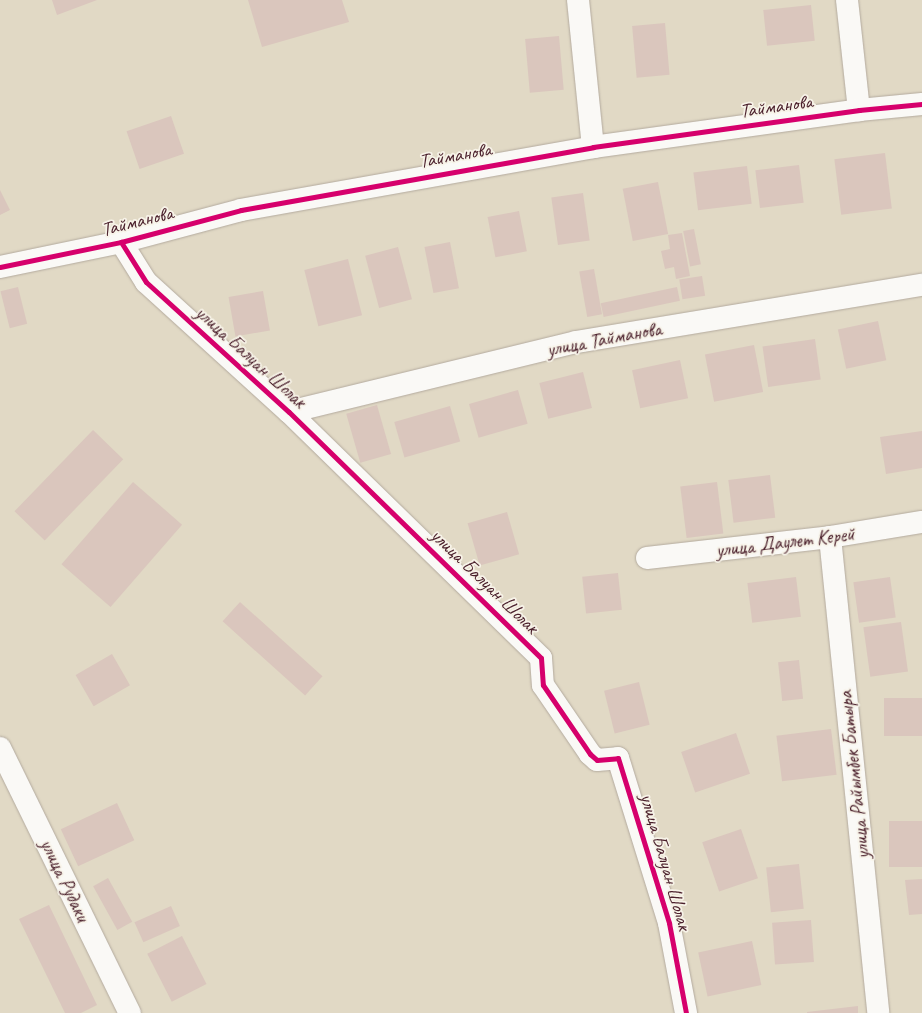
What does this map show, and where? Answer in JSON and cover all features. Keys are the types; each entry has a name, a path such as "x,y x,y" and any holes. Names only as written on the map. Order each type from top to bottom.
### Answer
{"street":[{"path":"578,0 593,147"},
{"path":"847,0 859,110"},
{"name":"Тайманова","path":"0,267 121,242 241,210 593,147 859,110 922,104"},
{"name":"улица Балуан Шолак","path":"121,242 146,282 289,412 541,658 543,686 590,754 597,760 618,758 669,923 686,1013"},
{"name":"улица Тайманова","path":"289,412 576,342 922,285"},
{"name":"улица Даулет Керей","path":"647,558 830,537 922,522"},
{"name":"улица Райымбек Батыра","path":"830,537 878,1013"},
{"name":"улица Рудаки","path":"0,748 130,1013"}],"building":[{"path":"52,0 97,0 57,15"},
{"path":"248,0 342,0 349,22 262,47"},
{"path":"811,5 815,41 767,46 763,10"},
{"path":"665,23 670,75 637,78 632,26"},
{"path":"559,36 564,90 530,93 525,39"},
{"path":"171,116 184,154 140,169 127,131"},
{"path":"885,153 892,209 841,215 834,159"},
{"path":"799,165 804,203 760,208 755,170"},
{"path":"747,166 752,204 698,210 693,173"},
{"path":"658,182 668,234 633,241 623,189"},
{"path":"0,190 10,210 0,215"},
{"path":"583,193 590,241 558,245 551,197"},
{"path":"519,211 527,251 495,257 488,217"},
{"path":"694,229 701,264 690,266 683,231"},
{"path":"682,233 690,276 676,279 674,267 665,269 661,251 670,249 668,235"},
{"path":"450,242 459,288 433,293 424,247"},
{"path":"398,247 412,299 379,308 365,256"},
{"path":"348,259 362,315 318,326 304,270"},
{"path":"594,269 602,314 587,317 579,272"},
{"path":"702,276 705,296 682,299 679,280"},
{"path":"18,287 27,324 10,328 1,291"},
{"path":"677,287 680,301 604,317 601,303"},
{"path":"263,291 270,330 235,336 229,297"},
{"path":"878,321 886,360 846,369 838,330"},
{"path":"815,339 821,380 768,387 763,346"},
{"path":"754,345 763,392 714,402 705,355"},
{"path":"680,360 688,398 640,408 632,370"},
{"path":"583,372 592,408 548,419 539,383"},
{"path":"518,390 528,424 479,438 469,404"},
{"path":"377,405 391,454 360,463 346,414"},
{"path":"450,406 460,442 404,458 394,422"},
{"path":"93,430 123,459 45,540 15,511"},
{"path":"922,431 922,468 886,474 880,437"},
{"path":"770,475 775,518 734,523 728,480"},
{"path":"133,482 182,525 111,607 61,564"},
{"path":"717,482 723,534 687,538 680,487"},
{"path":"507,512 519,554 480,566 468,523"},
{"path":"618,573 622,610 586,614 582,577"},
{"path":"796,577 801,617 752,623 747,583"},
{"path":"890,577 896,618 859,623 853,582"},
{"path":"240,602 322,676 305,696 223,621"},
{"path":"901,622 908,672 870,677 863,627"},
{"path":"112,654 130,685 94,706 76,675"},
{"path":"799,660 803,699 782,701 778,662"},
{"path":"639,682 650,725 615,733 604,691"},
{"path":"884,698 922,698 922,736 884,736"},
{"path":"831,729 837,775 782,781 776,736"},
{"path":"736,733 750,774 695,793 681,752"},
{"path":"117,803 134,840 78,866 61,829"},
{"path":"889,821 922,821 922,867 889,867"},
{"path":"741,829 758,878 719,892 702,842"},
{"path":"799,864 804,909 771,912 766,867"},
{"path":"108,878 132,922 117,930 93,886"},
{"path":"922,879 922,914 909,915 905,880"},
{"path":"49,905 97,1005 81,1013 65,1013 19,919"},
{"path":"171,906 180,926 143,942 134,922"},
{"path":"811,920 814,962 775,965 772,923"},
{"path":"182,936 207,984 172,1002 147,954"},
{"path":"752,941 761,985 708,996 698,952"},
{"path":"858,1006 858,1013 807,1013 807,1012"}],"cycle path":[{"path":"0,267 121,242 241,210 593,147 859,110 922,104"},
{"path":"121,242 146,282 289,412 541,658 543,685 590,754 597,760 618,758 669,923 686,1013"}]}
